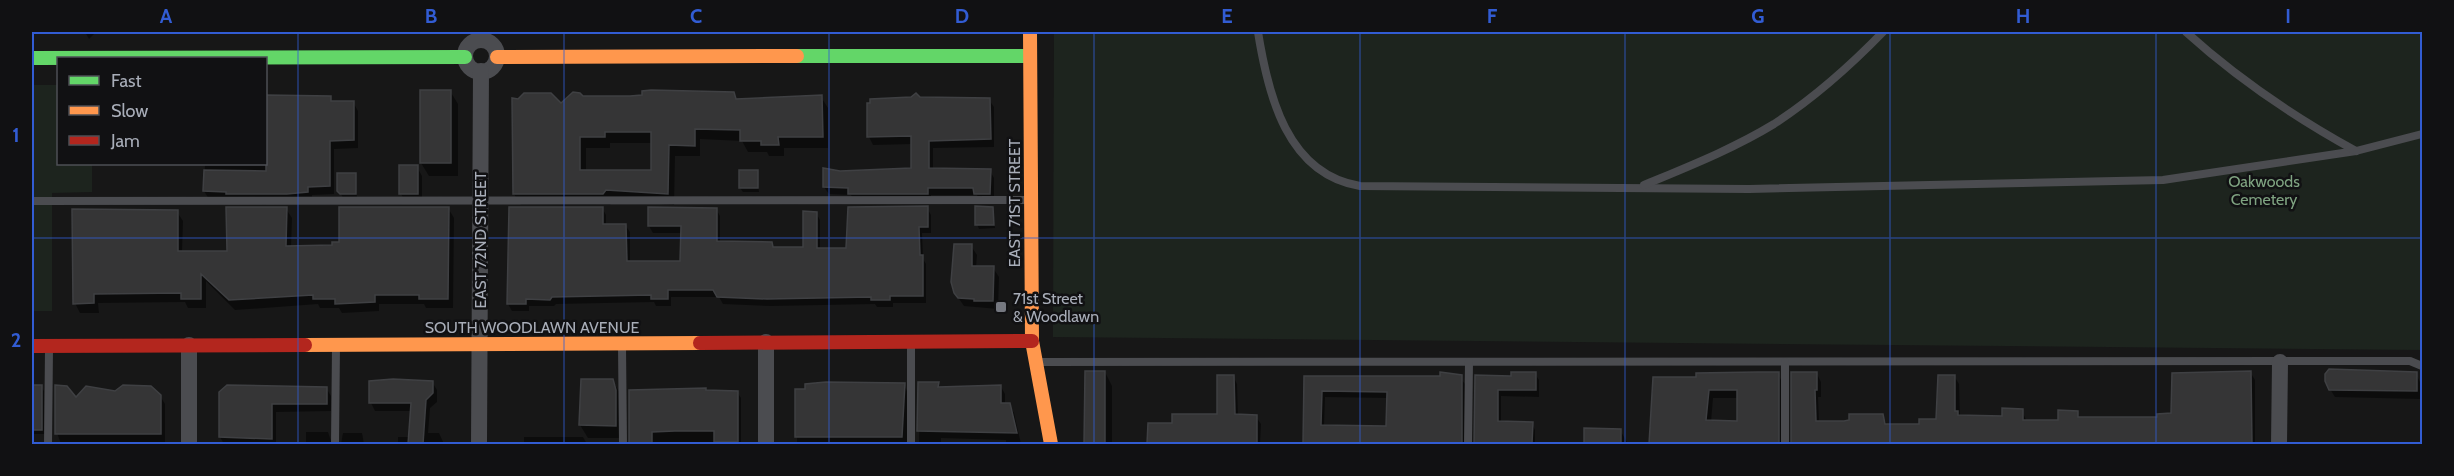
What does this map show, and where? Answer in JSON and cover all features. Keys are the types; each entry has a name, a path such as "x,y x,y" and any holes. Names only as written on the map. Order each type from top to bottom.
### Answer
{"street":[{"name":"EAST 71ST STREET","path":"1030,32 1032,341 1051,444"},
{"path":"481,36 490,43 497,57 490,69 481,71 472,69 465,57 469,45 481,36"},
{"path":"497,57 1030,56"},
{"path":"267,57 465,57"},
{"path":"32,58 57,58"},
{"name":"EAST 72ND STREET","path":"479,444 481,71"},
{"name":"SOUTH WOODLAWN AVENUE","path":"32,346 1032,341"},
{"path":"766,342 766,444"},
{"path":"189,345 189,444"},
{"path":"2279,444 2280,362"}],"lane":[{"path":"1258,32 1265,76 1278,112 1294,142 1310,162 1324,174 1343,183 1360,186 1796,188 2151,181 2230,172 2356,151 2422,134"},
{"path":"1638,188 1687,167 1772,125 1822,88 1883,32"},
{"path":"2186,32 2225,67 2272,100 2312,127 2356,151"},
{"path":"32,201 1030,200"},
{"path":"911,444 912,342"},
{"path":"622,343 623,444"},
{"path":"335,444 336,344"},
{"path":"48,444 49,346"},
{"path":"1035,362 2410,361 2422,366"},
{"path":"1468,444 1469,362"},
{"path":"1785,362 1785,444"}],"green space":[{"name":"Oakwoods Cemetery","path":"1054,32 2422,32 2422,350 1053,337"},
{"path":"32,85 57,85 57,165 92,165 92,192 52,193 52,311 32,311"}],"building":[{"path":"420,90 451,90 451,163 420,163"},
{"path":"642,91 734,92 736,99 822,95 823,137 778,137 779,145 761,145 761,141 740,141 740,130 695,129 695,146 669,145 668,194 606,190 603,194 513,194 512,98 518,99 524,93 551,93 561,103 573,92 583,96 630,96 642,95","holes":["605,132 651,132 651,170 580,170 580,137 605,137"]},
{"path":"916,93 920,97 990,98 991,139 929,141 929,168 991,169 990,194 974,194 973,188 928,188 928,194 848,194 848,188 823,187 823,168 840,171 911,168 911,136 867,137 867,103 870,103 870,99 911,97"},
{"path":"267,95 331,96 331,101 354,101 354,140 330,141 330,186 308,187 308,192 287,194 226,194 226,192 203,191 204,170 266,171"},
{"path":"399,165 418,165 418,194 399,194"},
{"path":"739,170 758,170 758,188 739,188"},
{"path":"337,173 356,173 356,194 340,194 337,191"},
{"path":"928,206 928,227 919,227 920,255 923,255 923,296 890,296 890,300 871,300 871,297 767,299 717,297 713,290 668,290 668,299 651,299 651,295 552,297 550,300 526,299 526,304 507,304 509,207 603,207 603,224 626,224 627,261 680,261 681,226 648,226 648,207 717,208 717,241 772,242 773,247 803,247 803,211 817,212 817,248 846,248 848,207"},
{"path":"975,206 993,207 994,225 975,225"},
{"path":"226,207 287,207 286,246 332,245 332,242 339,242 339,207 449,207 448,299 419,299 419,295 375,295 375,302 335,304 335,299 313,299 313,295 229,300 201,274 201,299 181,299 181,293 94,294 94,303 73,304 72,209 178,210 178,251 227,251"},
{"path":"954,244 972,244 972,266 994,266 993,301 958,298 954,293 951,282"},
{"path":"2329,369 2417,372 2417,391 2329,390 2325,374"},
{"path":"1085,371 1105,371 1105,444 1084,444"},
{"path":"2251,371 2252,444 1791,444 1791,372 1817,372 1816,421 1849,420 1849,414 1883,414 1885,424 1919,424 1919,419 1936,419 1938,375 1955,375 1955,411 1958,411 1958,415 2002,416 2002,408 2023,409 2023,420 2058,420 2058,410 2078,411 2078,417 2157,417 2157,414 2171,413 2172,373"},
{"path":"1440,372 1462,375 1462,444 1303,444 1304,376 1440,376","holes":["1322,391 1387,392 1386,426 1321,425"]},
{"path":"1511,372 1536,372 1536,390 1498,390 1498,421 1533,422 1532,444 1474,444 1475,375 1511,376"},
{"path":"1779,372 1779,444 1649,444 1653,377 1696,377 1696,373","holes":["1709,390 1737,390 1737,421 1706,420"]},
{"path":"1217,375 1234,375 1235,414 1257,415 1257,444 1147,444 1148,423 1172,423 1172,414 1217,414"},
{"path":"393,379 433,381 433,393 426,400 423,444 408,444 411,403 369,403 369,381"},
{"path":"581,379 613,379 616,390 616,426 579,425"},
{"path":"918,382 939,382 938,387 1001,385 1001,403 1010,403 1017,433 917,431"},
{"path":"905,383 902,437 795,437 795,389 805,389 805,384"},
{"path":"32,385 42,385 42,430 32,430"},
{"path":"55,385 67,386 76,397 86,386 115,391 123,385 151,386 161,395 161,434 55,434"},
{"path":"227,385 327,387 327,404 272,404 272,439 219,437 219,392"},
{"path":"706,388 706,390 738,391 738,442 714,442 714,431 675,431 652,432 652,444 629,444 629,390"},
{"path":"1584,428 1621,429 1621,444 1584,444"}],"traffic: fast":[{"path":"797,56 1030,56"},
{"path":"267,57 465,57"},
{"path":"32,58 57,58"}],"traffic: slow":[{"path":"1030,32 1032,341 1051,444"},
{"path":"497,57 797,56"},
{"path":"305,345 700,343"}],"traffic: jam":[{"path":"700,343 1032,341"},
{"path":"32,346 305,345"}],"place":[{"name":"71st Street & Woodlawn","path":"1001,307"}]}
